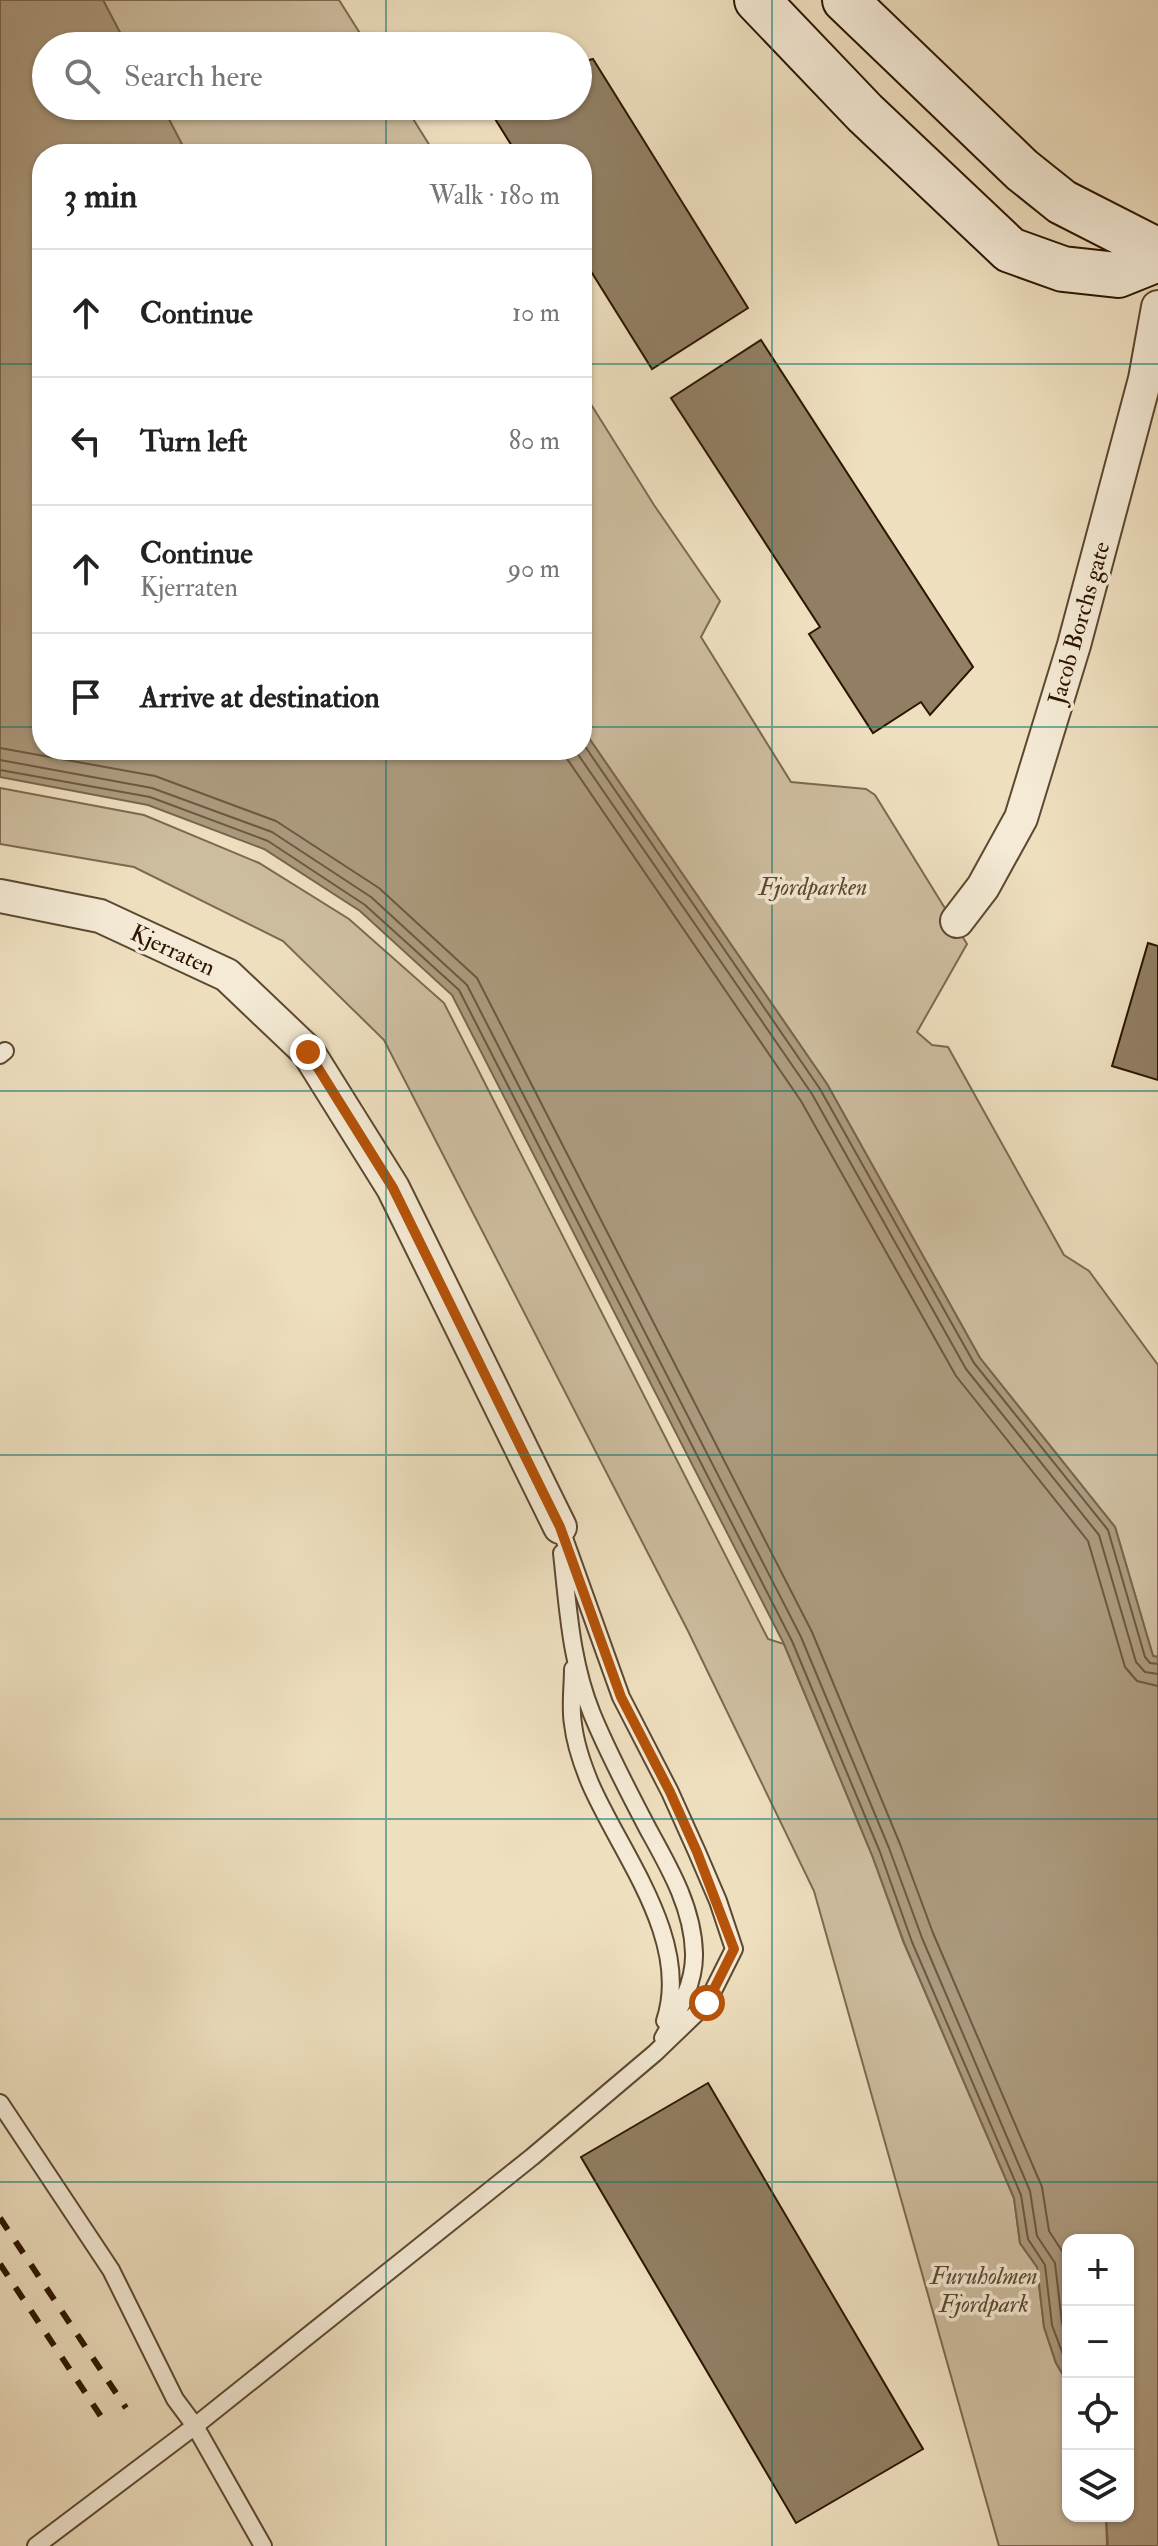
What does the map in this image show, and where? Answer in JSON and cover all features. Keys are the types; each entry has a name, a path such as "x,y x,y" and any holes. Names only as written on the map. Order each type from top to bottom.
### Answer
{"street":[{"path":"757,0 865,113 1010,250 1063,269 1118,275 1158,259"},
{"path":"845,0 1022,170 1062,202 1158,251"},
{"name":"Jacob Borchs gate","path":"957,921 983,887 1021,818 1081,619 1145,379 1158,307"},
{"name":"Kjerraten","path":"0,896 100,916 227,975 308,1052 393,1188 560,1527"}],"lane":[{"path":"560,1527 573,1652 572,1724 589,1782 640,1879 658,1922 670,1964 671,2004 655,2053"},
{"path":"36,2546 195,2426 532,2157 655,2053 707,2003 734,1949 692,1840 621,1697 560,1527"},
{"path":"573,1652 591,1712 684,1903 694,1954 686,1999 655,2053"},
{"path":"0,2103 111,2270 175,2399 195,2426 263,2546"}],"green space":[{"path":"103,0 339,0 359,32 120,32"},
{"path":"169,120 414,120 429,144 182,144"},
{"name":"Fjordparken","path":"592,406 654,505 720,601 701,637 791,782 866,789 875,795 967,944 917,1032 932,1045 948,1047 1064,1255 1089,1271 1158,1365 1158,1657 1153,1656 1115,1527 980,1358 827,1084 592,743"},
{"name":"Furuholmen Fjordpark","path":"0,788 144,815 259,863 349,919 444,1003 768,1639 784,1644 872,1855 903,1941 1014,2198 1020,2243 1037,2267 1044,2327 1062,2373 1062,2522 1106,2522 1107,2546 999,2546 814,1891 688,1631 384,1040 283,941 134,867 0,844"}],"water":[{"path":"0,0 103,0 120,32 32,32 32,120 169,120 182,144 32,144 32,760 592,760 592,743 827,1084 980,1358 1115,1527 1153,1656 1158,1657 1158,2546 1108,2546 1106,2522 1134,2522 1134,2234 1062,2234 1062,2373 1044,2327 1037,2267 1020,2243 1014,2198 905,1945 872,1855 784,1644 452,995 360,911 264,849 148,805 0,777"}],"building":[{"path":"592,59 748,308 652,369 592,273 592,144 511,144 496,120 592,120"},
{"path":"761,340 973,667 930,715 921,702 873,733 809,634 820,627 671,398"},
{"path":"1148,943 1158,946 1158,1080 1112,1066"},
{"path":"1148,943 1158,946 1158,1080 1112,1066"},
{"path":"708,2083 923,2449 796,2523 581,2157"}],"railway":[{"path":"0,2218 126,2408"},
{"path":"0,2264 104,2421"}],"route":[{"path":"308,1052 393,1188 560,1527 621,1697 670,1792 718,1901 734,1949 707,2003"}]}
